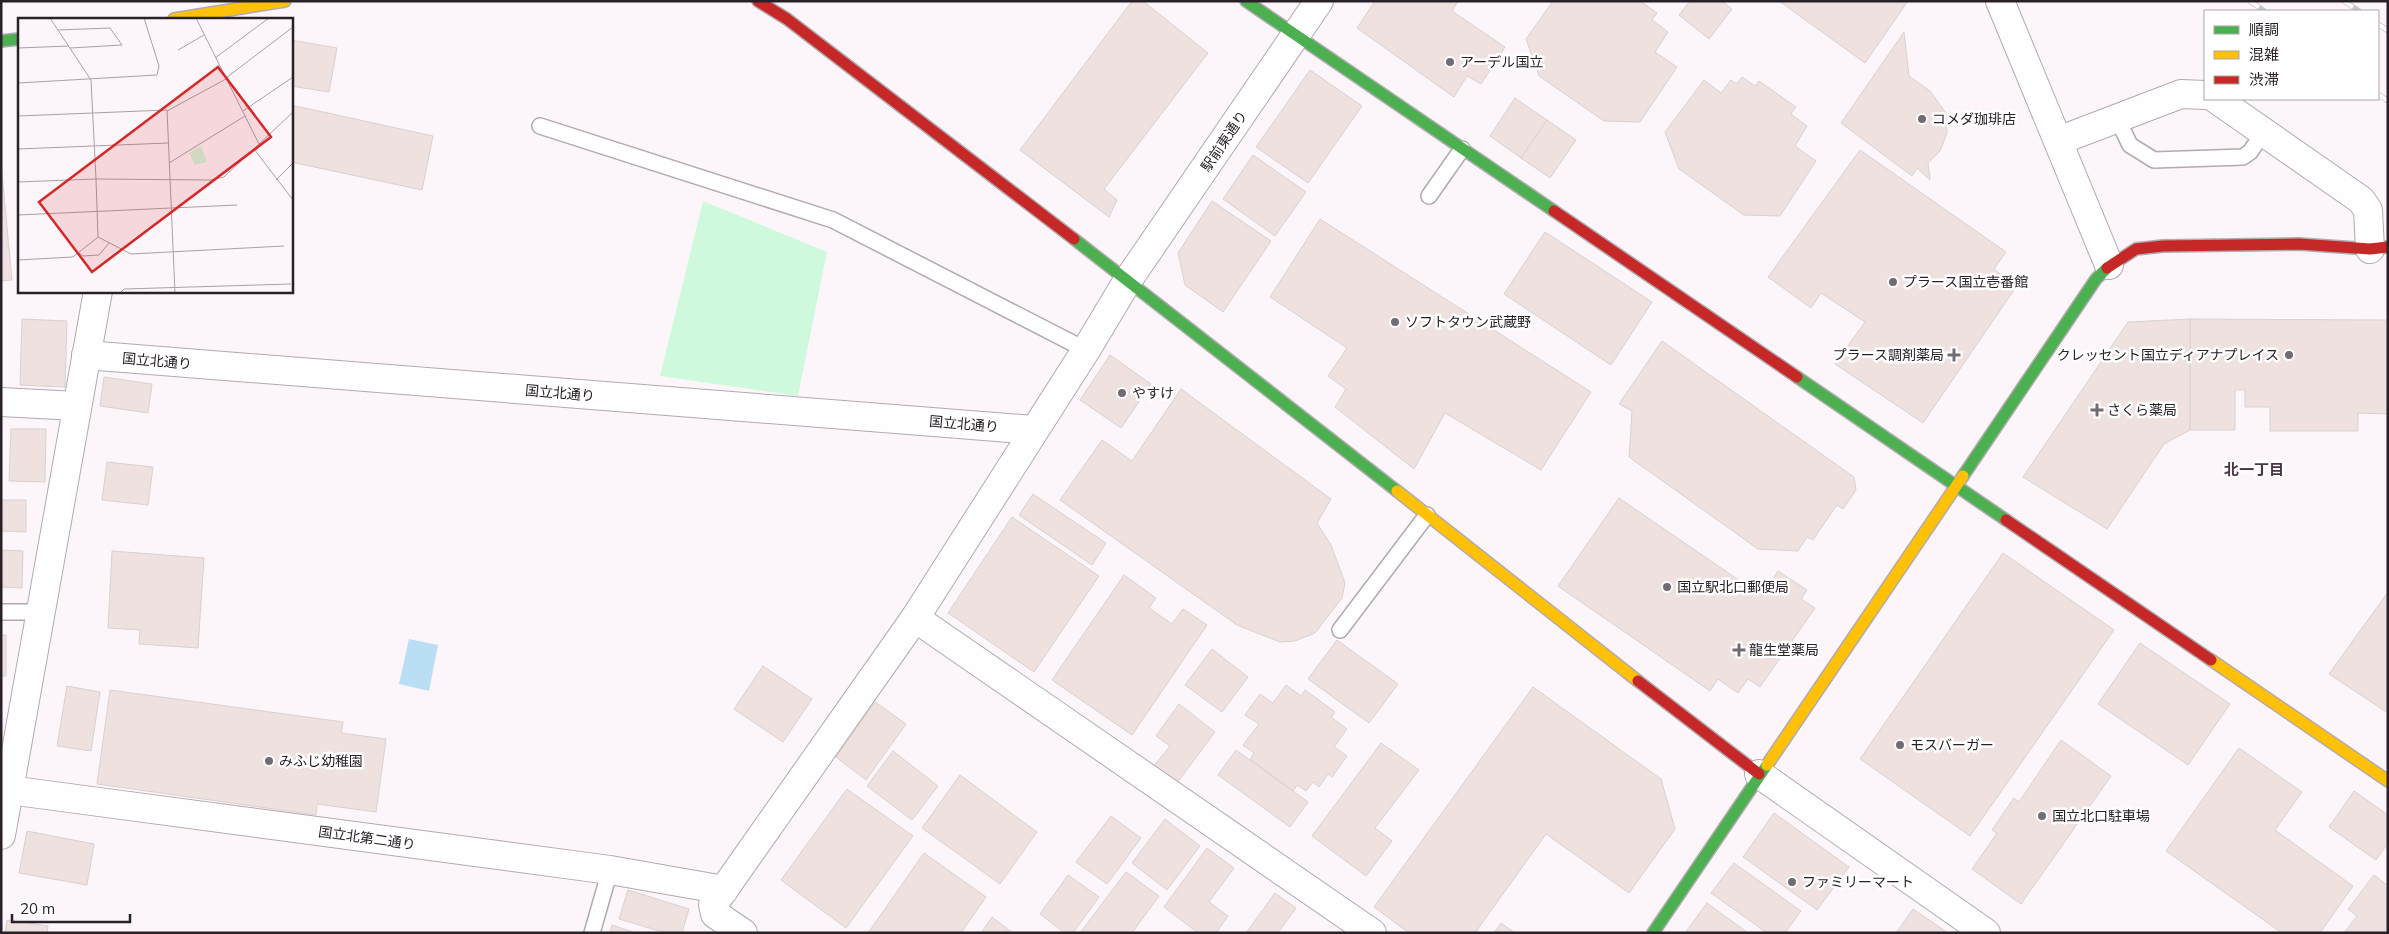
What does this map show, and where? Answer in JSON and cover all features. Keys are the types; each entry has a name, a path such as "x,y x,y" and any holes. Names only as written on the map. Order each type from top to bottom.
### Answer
{"main road":[{"path":"178,18 225,5 285,1"},
{"path":"758,1 787,19 1128,280 1720,746 1759,774"},
{"path":"1246,1 2388,781"},
{"path":"1,41 18,39"},
{"path":"1653,933 2096,279 2109,264 2136,249 2163,246 2299,244 2379,248"}],"street":[{"name":"駅前東通り","path":"743,933 715,914 713,905 915,618 1086,350 1128,280 1319,1"},
{"path":"2000,1 2109,264"},
{"path":"2058,141 2181,94 2204,95"},
{"path":"2217,100 2361,200 2368,210 2379,248"},
{"path":"1,836 6,797 42,612 98,292"},
{"name":"国立北通り","path":"86,355 1034,430"},
{"path":"1,402 77,406"},
{"path":"915,618 1372,933"},
{"path":"1759,774 1972,929"},
{"name":"国立北第二通り","path":"6,797 610,870 724,890"}],"lane":[{"path":"2117,118 2130,145 2154,160 2242,156 2250,152 2264,132"},
{"path":"540,126 833,220 1086,350"},
{"path":"1429,196 1462,149"},
{"path":"1340,630 1427,515"},
{"path":"1,612 42,612"},
{"path":"592,933 610,870"}],"green space":[{"path":"703,201 827,252 798,396 660,376"}],"water":[{"path":"409,639 438,645 429,691 399,684"}],"building":[{"path":"1132,1 1143,1 1208,53 1104,189 1117,200 1109,217 1020,150"},
{"name":"アーデル国立","path":"1375,1 1458,1 1452,11 1505,47 1481,84 1467,76 1454,97 1357,28"},
{"path":"1553,1 1640,1 1657,13 1652,20 1668,32 1655,52 1677,67 1640,122 1604,121 1539,76 1526,39"},
{"path":"1690,1 1722,1 1732,9 1709,39 1679,15"},
{"path":"1779,1 1908,1 1865,63"},
{"path":"1904,32 1909,76 1930,91 1946,113 1947,133 1940,151 1928,163 1930,180 1917,168 1912,176 1841,123"},
{"path":"292,40 337,48 329,92 292,86"},
{"path":"1310,70 1362,106 1308,183 1256,147"},
{"path":"1742,77 1755,86 1759,81 1796,107 1791,114 1807,126 1795,146 1816,161 1780,216 1744,215 1679,169 1665,132 1704,80 1721,93 1731,80 1737,84"},
{"path":"1515,98 1547,120 1521,158 1490,136"},
{"path":"292,105 433,136 422,190 292,162"},
{"path":"1547,120 1576,140 1550,178 1521,158"},
{"name":"プラース国立壱番館","path":"1860,150 2006,252 1994,269 2016,287 1923,423 1835,364 1865,322 1821,293 1811,308 1768,277"},
{"path":"1253,155 1306,192 1275,236 1223,199"},
{"path":"1,163 12,280 1,281"},
{"path":"1212,201 1271,241 1223,312 1185,285 1178,253"},
{"name":"ソフトタウン武蔵野","path":"1320,219 1591,392 1541,470 1445,413 1414,469 1335,407 1346,389 1328,376 1347,348 1270,297"},
{"path":"1545,232 1652,302 1611,365 1504,294"},
{"path":"22,319 67,321 65,387 20,385"},
{"name":"クレッセント国立ディアナプレイス","path":"2190,319 2388,320 2388,414 2358,413 2358,431 2270,431 2270,407 2245,407 2245,390 2235,390 2235,430 2190,430"},
{"path":"2190,319 2190,430 2164,444 2107,529 2023,477 2128,322"},
{"path":"1662,341 1854,477 1856,490 1843,509 1837,505 1813,540 1807,537 1798,551 1758,549 1629,457 1632,411 1619,404"},
{"path":"1110,355 1151,384 1121,428 1080,400"},
{"path":"104,377 152,384 148,413 100,406"},
{"path":"1181,389 1331,499 1317,523 1331,545 1345,583 1342,598 1315,633 1295,641 1280,642 1237,625 1060,500 1102,440 1132,461"},
{"path":"11,429 46,429 45,482 9,481"},
{"path":"107,462 153,467 148,505 102,500"},
{"path":"1033,494 1106,543 1092,565 1019,515"},
{"path":"1619,498 1762,596 1778,571 1807,590 1801,599 1815,608 1760,687 1748,679 1738,693 1718,679 1710,691 1558,586"},
{"path":"1,500 26,500 26,532 1,531"},
{"path":"1012,517 1099,576 1034,672 948,613"},
{"path":"1,550 23,551 22,588 1,587"},
{"path":"112,551 204,558 198,648 139,644 140,630 108,628"},
{"path":"2003,553 2114,630 1970,836 1860,759"},
{"path":"1124,575 1156,598 1149,608 1172,624 1183,609 1207,625 1132,735 1052,680"},
{"path":"2388,592 2388,713 2329,674"},
{"path":"1,635 6,635 6,676 1,676"},
{"path":"1337,640 1398,684 1369,723 1308,679"},
{"path":"2140,643 2230,704 2188,765 2098,704"},
{"path":"1212,649 1248,677 1222,712 1185,685"},
{"path":"763,666 812,699 783,742 734,709"},
{"path":"1286,685 1301,696 1305,690 1335,712 1331,717 1347,729 1334,747 1347,756 1332,777 1328,774 1319,787 1313,782 1306,791 1297,785 1293,791 1250,759 1254,753 1243,745 1259,724 1245,715 1260,694 1273,703"},
{"path":"67,686 100,692 91,751 57,746"},
{"path":"1533,687 1661,779 1675,829 1629,893 1546,834 1475,933 1409,933 1374,907"},
{"path":"110,690 343,722 341,733 386,739 376,812 317,804 316,815 97,784"},
{"path":"875,702 906,724 866,780 836,757"},
{"path":"1179,704 1215,732 1177,783 1154,766 1170,746 1156,736"},
{"name":"国立北口駐車場","path":"2061,740 2111,776 2021,904 1972,869 1997,833 1992,830 2014,798 2019,802"},
{"path":"1381,743 1419,770 1375,828 1392,841 1366,876 1312,836"},
{"path":"2239,748 2302,792 2275,830 2353,886 2320,933 2282,933 2166,851"},
{"path":"1236,750 1308,802 1290,827 1218,775"},
{"path":"893,751 938,786 912,820 867,786"},
{"path":"960,775 1037,832 1000,884 922,828"},
{"path":"847,789 913,836 846,928 781,880"},
{"path":"2354,791 2388,815 2388,843 2376,860 2329,827"},
{"path":"1774,813 1849,867 1817,910 1743,857"},
{"path":"1111,816 1141,838 1107,884 1076,862"},
{"path":"1165,819 1200,846 1167,890 1132,863"},
{"path":"27,831 94,844 87,885 19,873"},
{"path":"1207,848 1234,868 1209,902 1228,916 1216,933 1198,933 1164,907"},
{"path":"924,853 986,897 961,933 868,933"},
{"path":"1734,863 1801,911 1785,933 1767,933 1711,893"},
{"path":"1126,872 1159,896 1132,933 1080,933"},
{"path":"1068,875 1099,897 1073,933 1065,933 1040,914"},
{"path":"2374,875 2388,886 2388,933 2344,933 2357,916 2348,909"},
{"path":"628,890 689,909 682,933 666,933 619,919"},
{"path":"1275,893 1296,908 1283,926 1277,933 1246,933"},
{"path":"1707,903 1748,933 1685,933"},
{"path":"1913,909 1948,933 1896,933"},
{"path":"992,917 1013,933 981,933"},
{"path":"7,920 48,926 47,933 5,933"},
{"path":"1501,923 1515,933 1494,933"},
{"path":"612,925 636,933 610,933"}],"railway":[{"path":"2250,1 2263,10"},
{"path":"2344,1 2358,10"},
{"path":"2379,25 2388,31"},
{"path":"2379,95 2388,101"}],"traffic: fast":[{"path":"1246,1 1554,211"},
{"path":"1,41 18,39"},
{"path":"1074,239 1397,491"},
{"path":"1963,476 2096,279 2107,268"},
{"path":"1797,377 2006,520"},
{"path":"1653,933 1767,765"}],"traffic: slow":[{"path":"180,18 285,1"},
{"path":"1767,765 1963,476"},
{"path":"1397,491 1638,681"},
{"path":"2211,660 2388,781"}],"traffic: jam":[{"path":"758,1 787,19 1074,239"},
{"path":"1554,211 1797,377"},
{"path":"2107,268 2136,249 2163,246 2299,244 2370,249 2388,247"},
{"path":"2006,520 2211,660"},
{"path":"1638,681 1759,774"}],"place":[{"name":"アーデル国立","path":"1450,62"},
{"name":"コメダ珈琲店","path":"1922,119"},
{"name":"プラース国立壱番館","path":"1893,282"},
{"name":"ソフトタウン武蔵野","path":"1395,322"},
{"name":"プラース調剤薬局","path":"1954,355"},
{"name":"クレッセント国立ディアナプレイス","path":"2289,355"},
{"name":"やすけ","path":"1122,393"},
{"name":"さくら薬局","path":"2097,410"},
{"name":"国立駅北口郵便局","path":"1667,587"},
{"name":"龍生堂薬局","path":"1739,650"},
{"name":"モスバーガー","path":"1900,745"},
{"name":"みふじ幼稚園","path":"269,761"},
{"name":"国立北口駐車場","path":"2042,816"},
{"name":"ファミリーマート","path":"1792,882"}],"district":[{"name":"北一丁目","path":"2254,470"}]}
